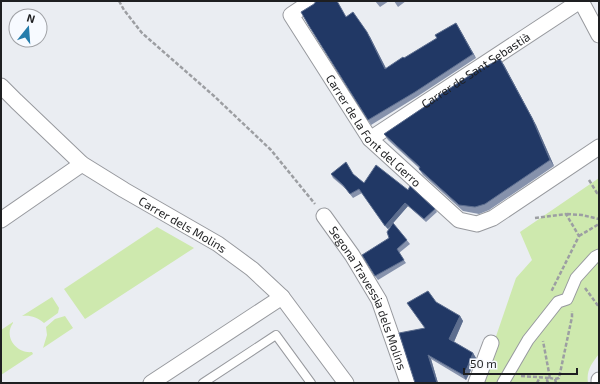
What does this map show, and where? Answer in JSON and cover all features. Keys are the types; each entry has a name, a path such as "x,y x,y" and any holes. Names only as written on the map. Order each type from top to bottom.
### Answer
{"street":[{"name":"Carrer de la Font del Gerro","path":"312,1 291,15 370,139 459,220 477,224 493,218 599,147"},
{"path":"581,1 599,35"},
{"name":"Carrer de Sant Sebastià","path":"370,139 581,1"},
{"name":"Carrer dels Molins","path":"1,86 82,164 218,244 252,269 282,297 346,383"},
{"path":"1,220 82,164"},
{"name":"Segona Travessia dels Molins","path":"324,216 352,255 379,300 408,383"},
{"path":"506,379 528,340 540,324 558,302 567,299 576,278 595,257 599,255"},
{"path":"151,383 282,297"},
{"path":"476,383 491,343"}],"lane":[{"path":"204,383 276,335 311,383"}],"path":[{"path":"119,1 142,34 214,96 271,150 324,216"},
{"path":"588,180 599,193"},
{"path":"535,218 566,214 582,215 599,219"},
{"path":"566,214 579,236"},
{"path":"506,379 540,377 555,379 559,378 572,317 572,308 567,299 551,292 579,236 599,224"},
{"path":"585,288 599,307"},
{"path":"540,324 550,378 547,380 548,383"},
{"path":"537,383 540,377"},
{"path":"555,379 556,383"}],"green space":[{"path":"599,178 599,354 589,370 588,383 480,383 516,278 532,260 520,232"},
{"path":"157,227 194,248 85,319 64,289"},
{"path":"52,297 59,308 58,313 44,323 33,317 22,316"},
{"path":"65,316 73,328 43,348 47,335 46,327 55,319"},
{"path":"13,322 10,328 10,334 13,344 21,350 32,352 33,354 1,375 1,330"}],"building":[{"path":"316,1 337,1 346,17 353,12 367,32 385,69 437,38 435,35 456,23 473,54 415,92 368,120 301,12 314,4"},
{"path":"500,59 532,118 550,160 485,204 475,207 459,205 419,169 420,167 384,134 481,68"},
{"path":"346,162 353,174 364,183 376,165 408,190 410,186 435,209 424,219 405,203 385,226 359,189 350,194 331,174"},
{"path":"393,223 407,240 397,249 404,260 375,276 362,255 389,238 387,232"},
{"path":"428,291 436,302 460,316 449,339 473,353 463,375 428,355 437,383 415,383 399,333 425,328 407,303"}]}
